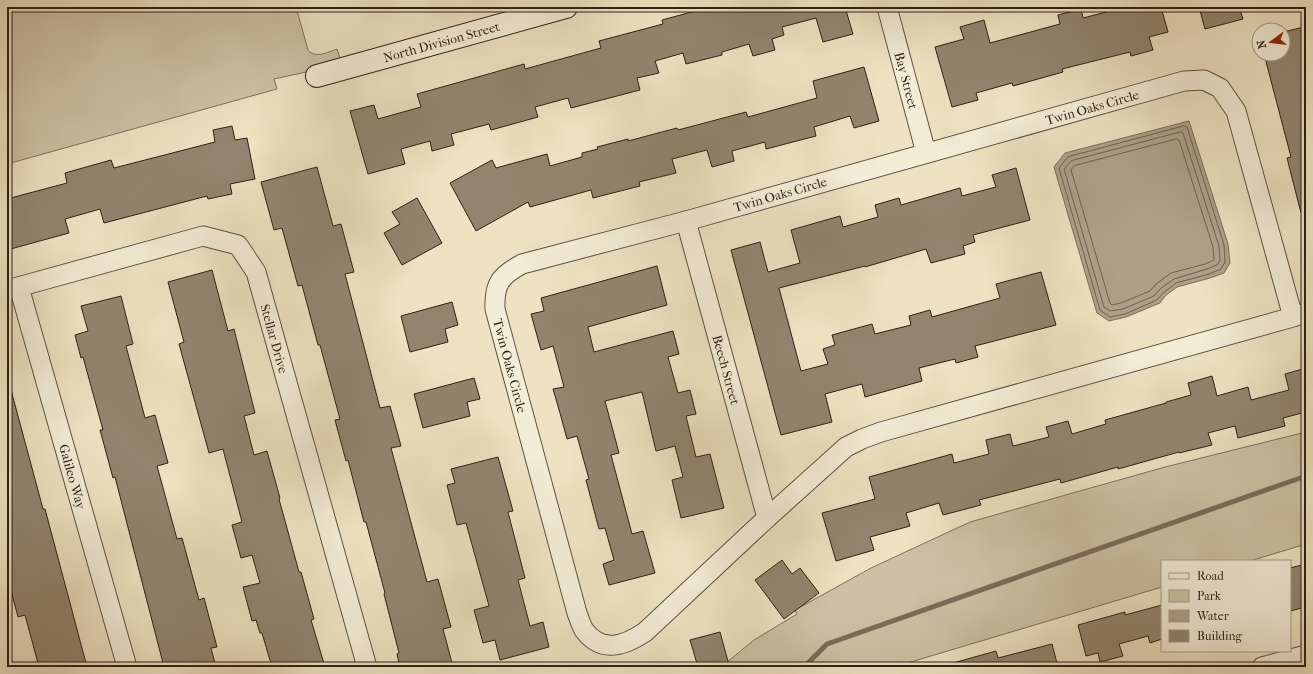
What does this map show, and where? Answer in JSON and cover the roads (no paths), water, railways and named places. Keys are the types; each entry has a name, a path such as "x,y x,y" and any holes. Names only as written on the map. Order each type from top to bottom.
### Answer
{"street":[{"name":"North Division Street","path":"317,76 566,7"},
{"name":"Bay Street","path":"886,7 926,153"},
{"name":"Twin Oaks Circle","path":"1204,80 1220,88 1236,111 1299,315 880,432 846,447 767,518 645,632 632,641 618,645 604,646 591,637 584,629 577,613 495,309 494,296 498,283 509,271 522,264 686,221 1184,81 1204,80"},
{"name":"Beech Street","path":"686,221 767,518"},
{"name":"Stellar Drive","path":"13,288 203,236 238,246 256,272 367,667"},
{"name":"Galileo Way","path":"13,288 127,667"},
{"path":"1262,667 1306,655"}],"water":[{"path":"1189,121 1228,244 1230,263 1224,273 1177,287 1165,296 1160,303 1126,317 1109,321 1097,313 1054,167 1065,153"}],"waterway":[{"path":"804,667 827,644 1306,476"}]}
